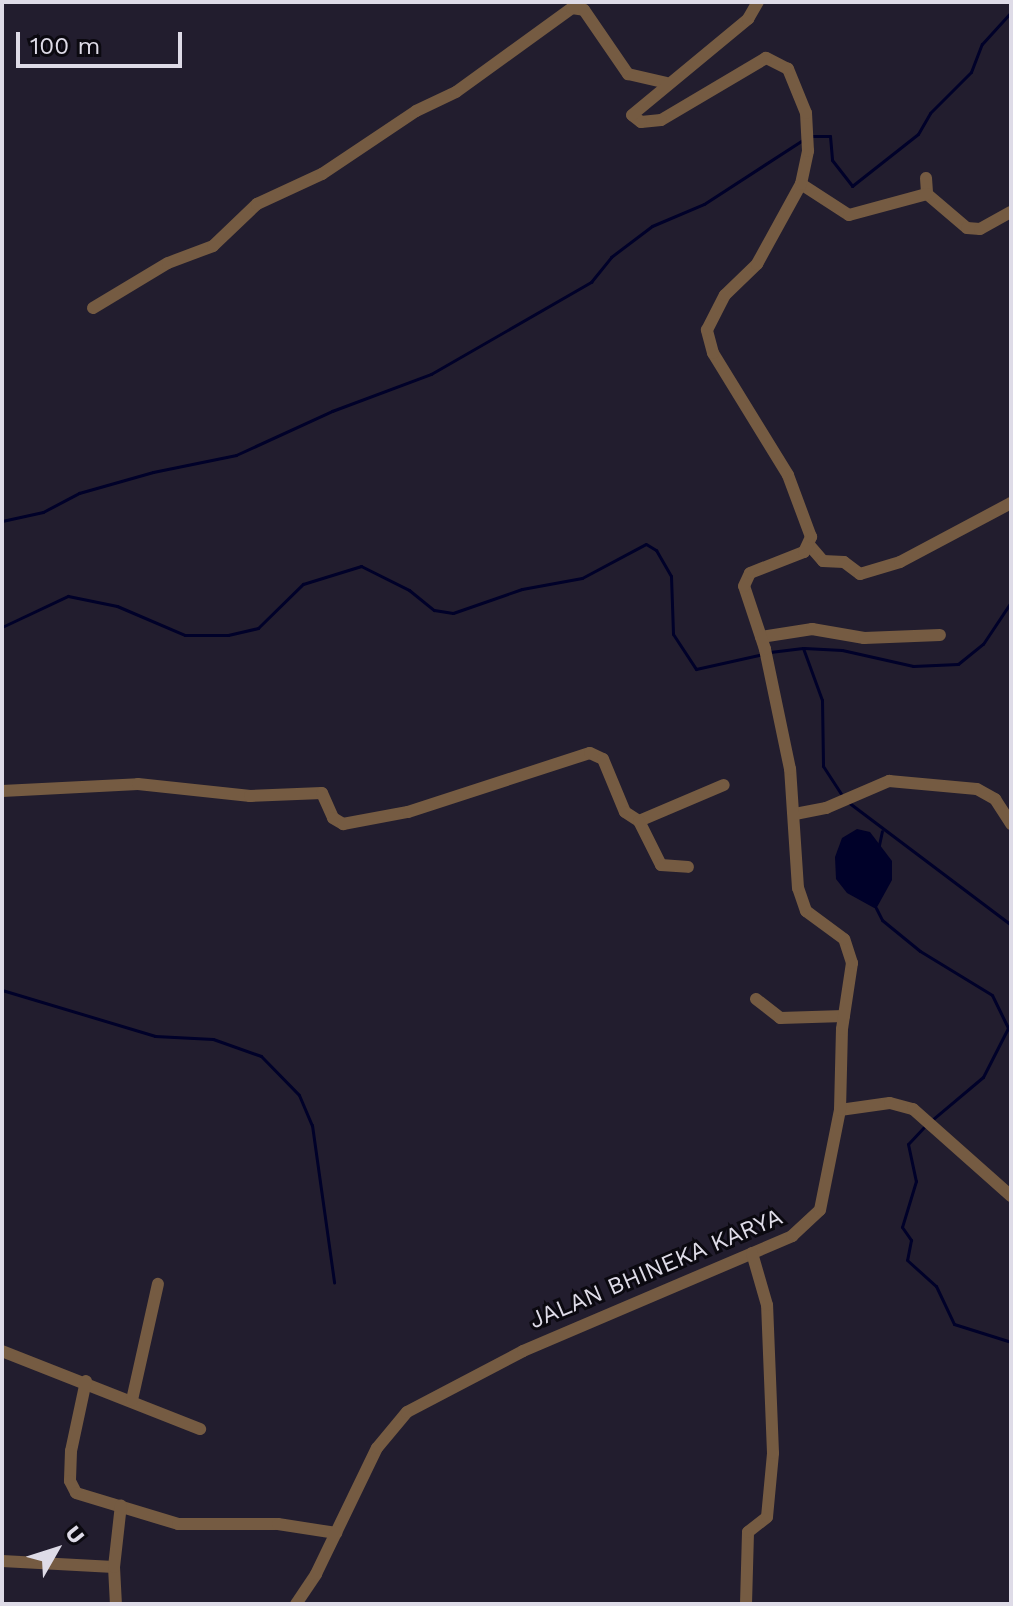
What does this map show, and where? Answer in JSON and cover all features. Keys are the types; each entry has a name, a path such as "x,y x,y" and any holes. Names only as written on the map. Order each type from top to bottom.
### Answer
{"street":[{"path":"758,2 748,19 635,108 634,118 661,120 761,60 783,64 797,84 806,113 808,151 801,184 757,264 725,295 707,330 713,353 800,499 810,546 823,561 844,562 860,574 900,562 1011,503"},
{"path":"93,308 168,263 213,246 257,204 322,174 407,117 456,92 572,8 584,10 608,51 628,74 666,83"},
{"path":"926,178 927,194 971,230 1011,212"},
{"path":"801,184 849,215 927,194"},
{"name":"JALAN BHINEKA KARYA","path":"296,1604 382,1441 413,1407 523,1351 792,1236 818,1214 840,1110 844,1016 851,957 840,935 803,905 795,874 795,814 789,760 761,637 744,586 746,577 810,546"},
{"path":"761,637 812,629 864,638 940,635"},
{"path":"2,791 138,784 250,796 322,793 333,818 343,824 408,812 593,753 603,759 625,812 639,821 661,865 688,867"},
{"path":"795,814 826,808 889,781 977,789 995,799 1011,824"},
{"path":"639,821 724,785"},
{"path":"756,999 780,1018 844,1016"},
{"path":"840,1110 890,1103 913,1109 1011,1196"},
{"path":"746,1604 747,1537 767,1517 773,1453 767,1305 752,1253"},
{"path":"132,1400 158,1284"},
{"path":"2,1351 86,1381 200,1429"},
{"path":"86,1381 70,1481 76,1493 178,1524 278,1524 336,1533"},
{"path":"116,1604 114,1567 121,1505"},
{"path":"2,1561 114,1567"}],"water":[{"path":"857,829 870,832 892,861 892,880 876,909 847,893 836,879 835,857 842,838"}],"waterway":[{"path":"811,136 830,136 832,160 852,186 918,134 930,113 971,72 982,44 1011,12"},
{"path":"2,521 43,512 79,493 153,472 236,455 332,411 431,374 591,282 611,257 652,226 704,204 804,139"},
{"path":"2,627 68,596 117,606 185,635 228,635 258,628 303,584 361,566 409,590 434,610 453,613 522,589 582,578 646,544 656,550 671,576 673,634 696,669 763,654"},
{"path":"804,648 842,650 913,666 958,664 983,644 1011,602"},
{"path":"770,652 803,648 822,700 823,766 843,797"},
{"path":"848,802 1011,925"},
{"path":"879,845 882,831"},
{"path":"876,908 882,920 920,951 992,995 1008,1028 983,1077 933,1119"},
{"path":"2,990 155,1036 213,1039 261,1056 299,1095 312,1125 334,1282"},
{"path":"924,1127 908,1144 916,1181 902,1227 911,1240 907,1260 936,1286 954,1324 1011,1342"}]}
